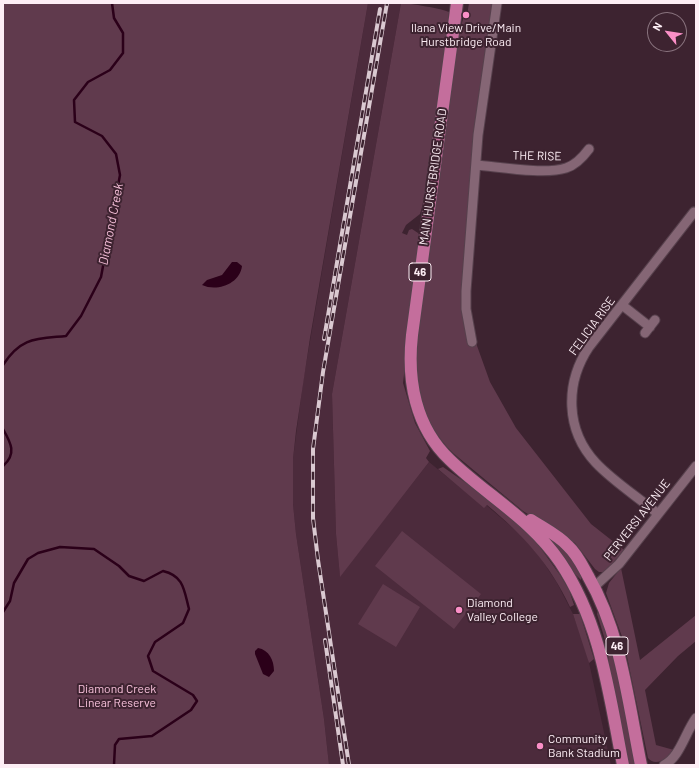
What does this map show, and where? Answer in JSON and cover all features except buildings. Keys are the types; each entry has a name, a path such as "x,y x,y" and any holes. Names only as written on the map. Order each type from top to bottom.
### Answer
{"main road":[{"name":"MAIN HURSTBRIDGE ROAD","path":"457,3 412,335 410,380 421,416 438,446 448,459 506,505 535,532 552,550 581,597 600,651 624,765"},
{"name":"MAIN HURSTBRIDGE ROAD","path":"506,505 568,545 581,562 594,587 608,619 617,646 641,765"},
{"path":"581,597 594,587"}],"street":[{"path":"472,342 466,295 480,124 497,3"},
{"name":"THE RISE","path":"476,165 560,170 576,163 589,149"},
{"name":"FELICIA RISE","path":"658,514 596,464 580,440 572,417 571,391 580,362 589,347 694,212 696,214"},
{"path":"622,305 650,327"},
{"name":"PERVERSI AVENUE","path":"594,587 613,571 696,466"},
{"path":"670,764 696,718"}],"shaded area":[{"name":"Diamond Valley College","path":"368,3 401,3 332,394 336,534 340,576 429,462 484,507 486,505 520,534 540,557 557,583 573,614 587,653 611,765 329,765 324,719 296,534 293,504 293,459 303,382"},
{"path":"232,262 237,262 242,266 237,278 232,282 221,287 214,288 202,285 207,280 222,275"},
{"path":"258,648 268,653 272,659 274,671 269,677 263,674 255,654 255,651"}],"green space":[{"name":"Diamond Creek Linear Reserve","path":"3,3 368,3 310,338 293,459 293,504 296,534 324,719 329,765 3,765"},
{"path":"401,3 426,6 449,12 430,168 422,207 420,214 406,225 402,233 407,235 409,230 412,229 418,233 420,237 403,383 415,423 430,451 426,458 429,462 340,577 336,534 332,394"},
{"path":"469,3 494,3 462,295 476,343 490,382 516,428 591,524 624,550 605,572 599,572 595,569 575,543 523,511 453,453 443,442 428,419 421,395 415,354 459,33 464,16 467,16"},
{"path":"443,467 488,498 529,532 560,575 569,590 574,605 570,607 554,577 524,539 487,505 484,508 438,469"},
{"path":"538,530 567,550 581,575 581,580 570,569"},
{"path":"402,531 481,594 454,629 375,566"},
{"path":"621,568 640,660 696,615 696,641 678,656 645,690 656,745 674,750 669,756 658,762 651,761 648,758 624,642 606,593 609,583"},
{"path":"383,584 420,607 396,647 358,624"},
{"path":"598,610 611,641 636,765 628,765 610,672 607,646 597,614"},
{"path":"573,614 580,614 594,659 589,663"}],"waterway":[{"name":"Diamond Creek","path":"3,365 16,349 23,344 38,339 66,336 81,316 101,277 120,175 116,154 102,136 75,122 74,100 88,82 110,70 123,53 123,33 114,18 112,3"},
{"name":"Diamond Creek","path":"3,429 11,448 10,457 3,466"},
{"name":"Diamond Creek","path":"3,612 10,601 14,583 28,559 38,553 60,547 94,549 119,566 129,576 144,581 163,571 170,573 179,580 184,590 189,609 183,623 155,642 148,656 153,671 193,695 197,701 191,710 152,736 119,739 115,745 114,765"}],"railway":[{"path":"349,765 313,518 313,449 323,372 387,3"},
{"path":"324,339 380,9"},
{"path":"325,640 343,765"}],"place":[{"name":"Ilana View Drive/Main Hurstbridge Road","path":"466,15"},
{"name":"Diamond Valley College","path":"459,610"},
{"name":"Community Bank Stadium","path":"540,746"}]}
